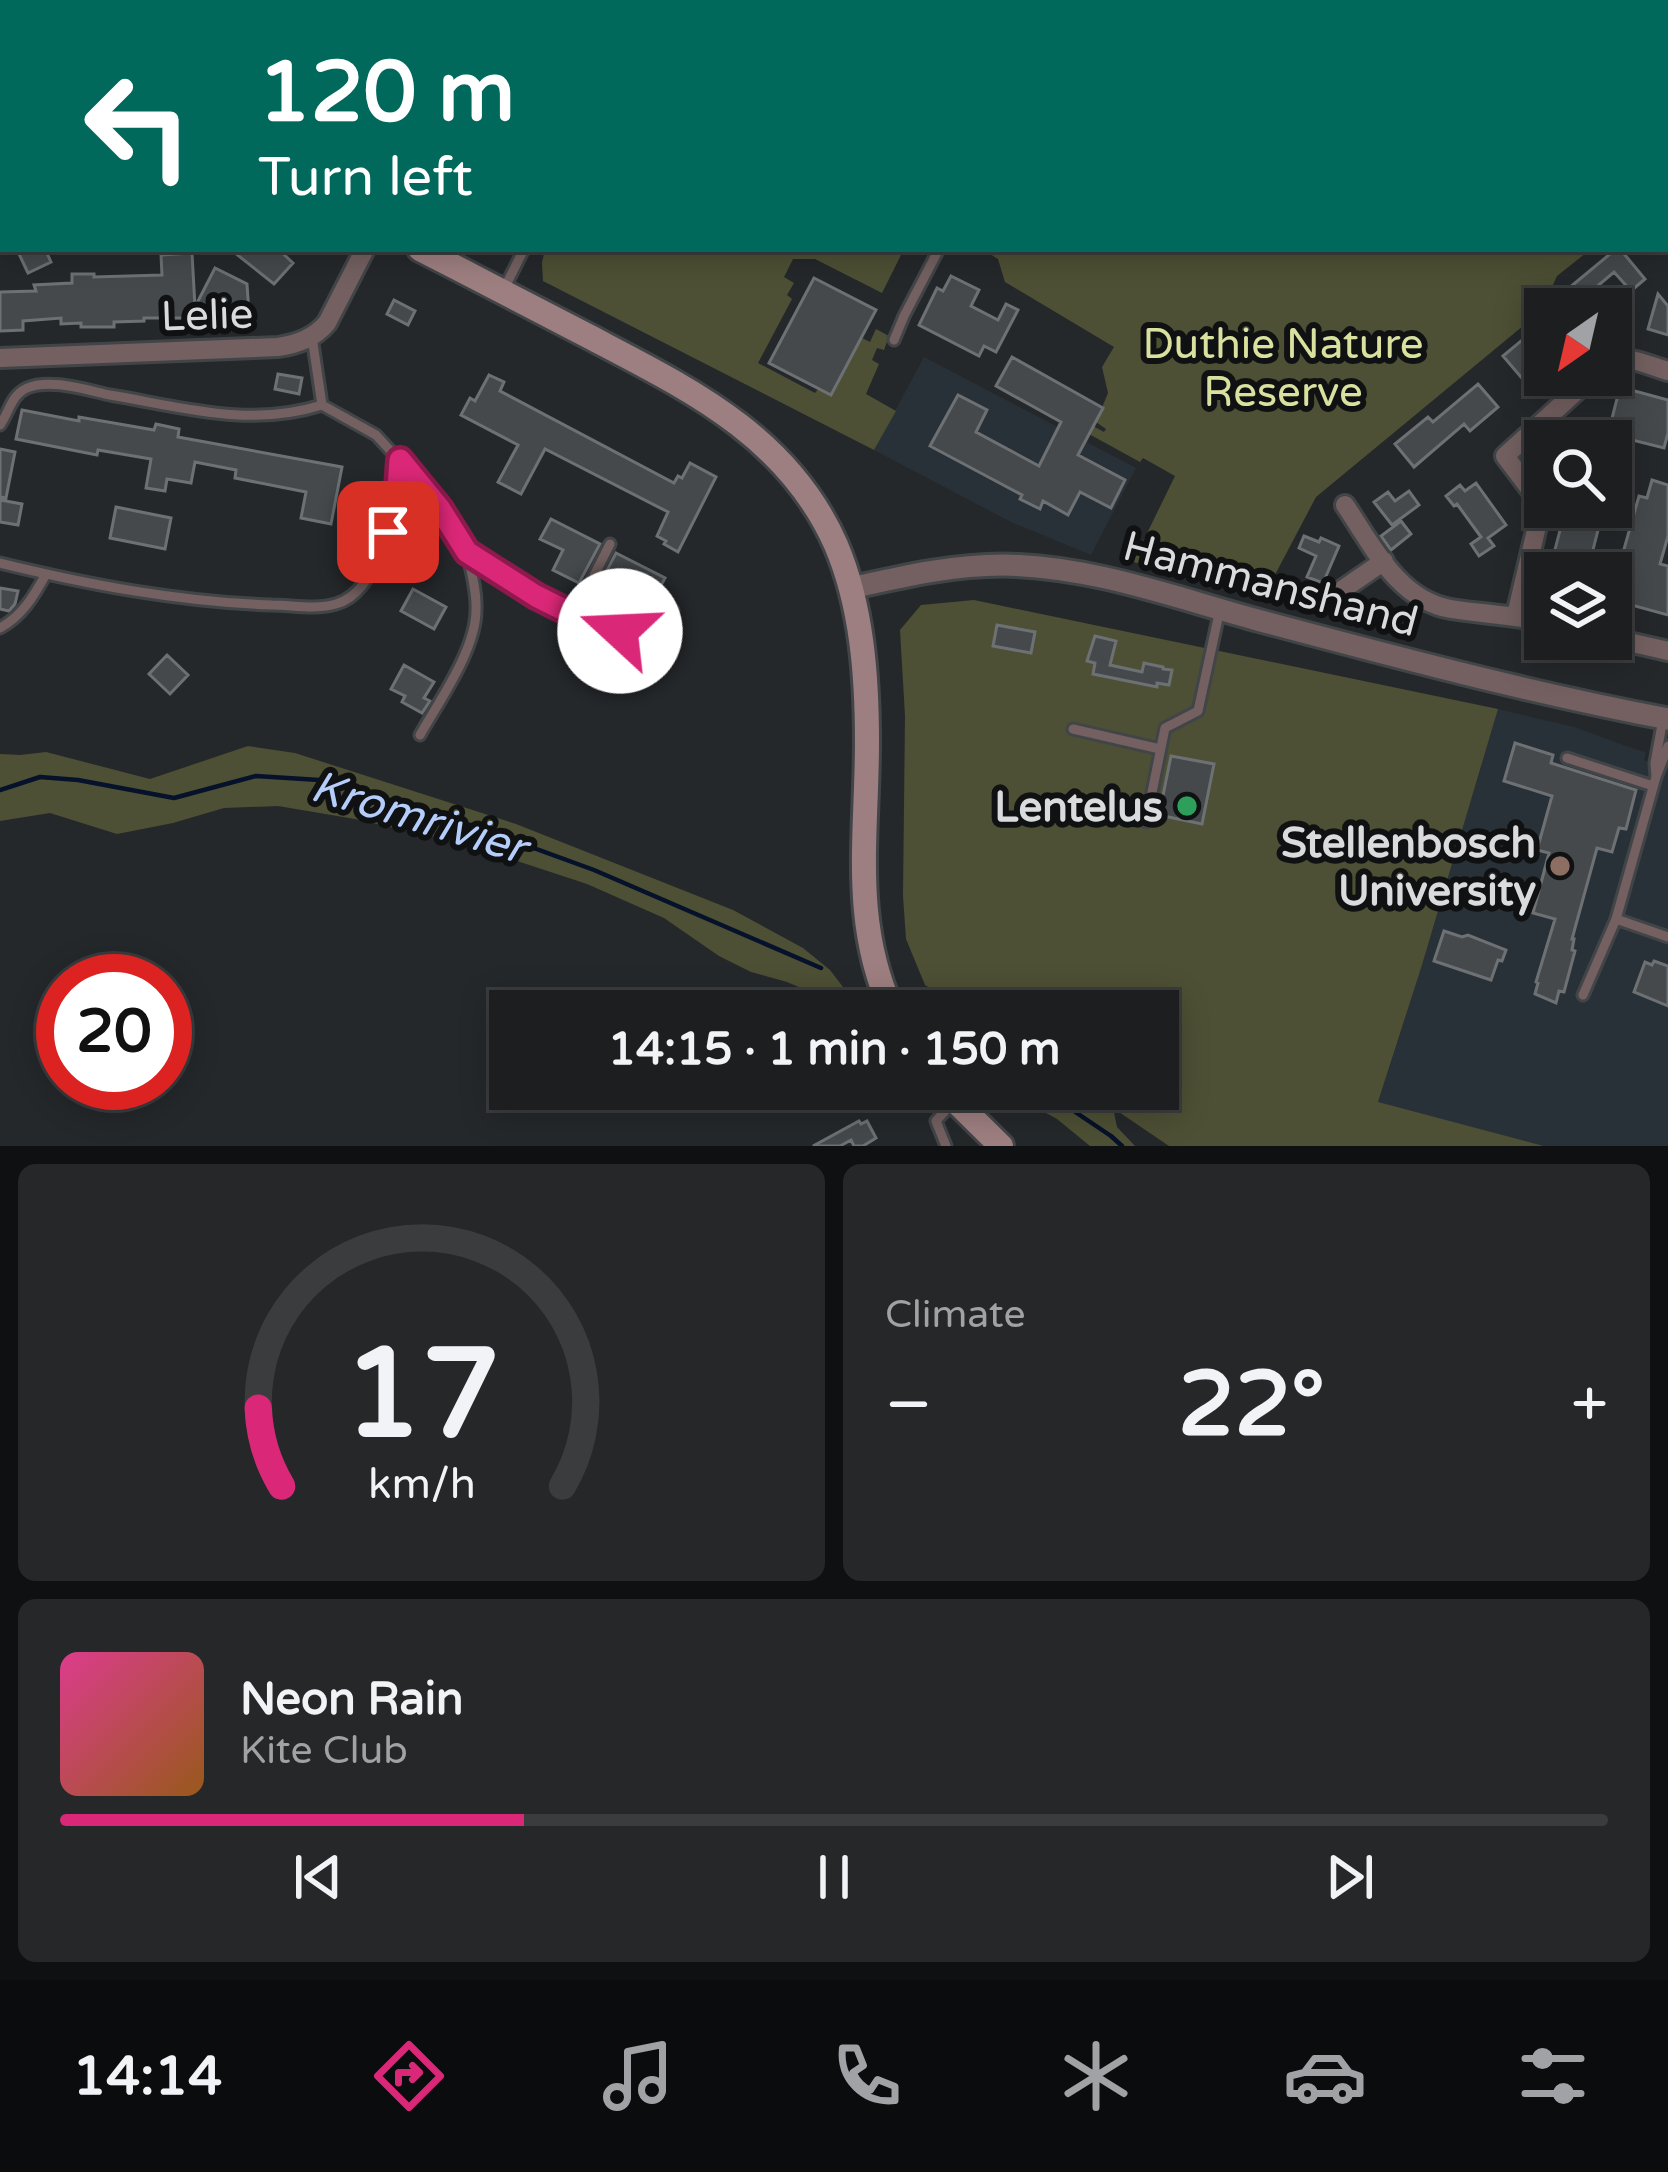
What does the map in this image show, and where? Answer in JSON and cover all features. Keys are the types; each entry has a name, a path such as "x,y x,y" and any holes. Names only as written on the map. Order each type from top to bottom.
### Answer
{"main road":[{"path":"426,252 701,397 755,435 782,462 824,521 851,588 866,688 864,886 867,933 884,990"},
{"path":"964,1110 1001,1146"}],"street":[{"name":"Lelie","path":"0,358 296,344 327,323 363,252"},
{"path":"1632,360 1668,371"},
{"path":"1516,615 1542,505 1505,456 1571,396"},
{"path":"1345,505 1401,583 1420,598 1437,605 1524,617"},
{"path":"1337,598 1384,561"},
{"name":"Hammanshand","path":"851,588 947,568 1063,569 1483,680 1666,719"},
{"path":"1632,643 1668,652"}],"lane":[{"path":"502,292 522,252"},
{"path":"895,340 937,252"},
{"path":"312,337 322,405"},
{"path":"0,425 17,394 40,385 257,417 294,414 322,405 376,435 440,509 467,552 476,601 477,616 459,664 420,735"},
{"path":"0,563 205,603 336,604 362,586 375,565 397,502 400,460"},
{"path":"574,615 610,544"},
{"path":"467,552 521,588 608,630 633,630 673,610"},
{"path":"0,628 33,598 46,574"},
{"path":"1145,822 1165,728 1198,710 1220,609"},
{"path":"1655,781 1666,719"},
{"path":"1073,729 1160,749"},
{"path":"1583,995 1616,920 1668,746"},
{"path":"1567,758 1655,781"},
{"path":"1616,920 1668,938"},
{"path":"941,1110 936,1121 946,1146"}],"shaded area":[{"path":"924,357 1136,468 1091,555 1011,522 874,450"},
{"name":"Stellenbosch University","path":"1498,709 1574,727 1646,753 1644,760 1668,767 1668,1146 1544,1146 1378,1103"}],"green space":[{"path":"544,252 900,252 882,293 815,259 793,259 784,277 794,283 787,295 792,299 758,363 815,393 818,389 831,396 862,338 870,342 876,329 889,336 884,350 877,348 872,360 879,364 866,394 896,411 874,450 543,281"},
{"name":"Duthie Nature Reserve","path":"987,252 1587,252 1557,276 1552,288 1524,288 1524,325 1316,497 1267,590 1133,562 1175,476 1089,434 1093,426 1106,429 1096,422 1108,393 1102,367 1114,347 1005,282 998,259"},
{"name":"Lentelus","path":"974,600 1498,709 1378,1102 1544,1146 1169,1146 1116,1110 1179,1110 1179,990 933,990 925,985 906,939 900,630 921,605"},
{"path":"248,746 295,753 516,824 733,910 803,948 845,990 806,990 751,972 664,918 587,884 462,843 355,819 278,806 224,808 117,834 50,813 0,821 0,754 46,752 150,779"},
{"name":"Lentelus","path":"1041,1110 1113,1110 1117,1127 1135,1146 1090,1146"}],"building":[{"path":"46,252 51,262 28,273 19,254"},
{"path":"234,252 281,252 293,263 274,284"},
{"path":"1612,252 1622,252 1645,279 1632,290 1614,272 1595,288 1569,288"},
{"path":"192,253 195,307 215,268 247,284 249,314 144,318 114,322 114,327 61,324 61,318 23,321 23,330 0,331 0,292 72,283 72,274 162,275 161,255"},
{"path":"951,276 979,290 971,306 998,320 1006,304 1018,310 996,352 984,346 979,356 919,325 937,288 943,291"},
{"path":"814,278 876,310 831,395 769,363"},
{"path":"1658,294 1668,306 1668,335 1648,329"},
{"path":"394,300 415,311 408,325 387,314"},
{"path":"1524,338 1524,381 1503,356"},
{"path":"1012,357 1103,408 1078,455 1125,480 1111,508 1080,492 1068,515 1043,501 1040,509 930,446 958,395 987,410 976,432 1039,466 1061,422 996,386"},
{"path":"278,374 302,378 299,394 275,389"},
{"path":"489,375 504,382 500,391 674,483 690,463 716,477 678,552 657,536 668,512 545,449 521,494 498,482 518,445 461,415"},
{"path":"1478,384 1498,407 1470,431 1464,424 1414,467 1395,444 1428,417 1433,422"},
{"path":"1632,390 1668,400 1664,448 1632,440 1632,420 1612,420 1618,396 1632,396"},
{"path":"22,410 154,430 156,424 179,429 178,437 342,467 331,524 301,518 306,492 235,478 236,470 195,462 191,483 167,479 165,491 146,488 151,459 98,450 97,455 16,439"},
{"path":"0,449 15,452 6,498 0,497"},
{"path":"1652,480 1668,485 1668,536 1660,564 1668,566 1668,615 1632,605 1632,552 1623,552 1639,496 1647,498"},
{"path":"1476,483 1506,525 1488,538 1494,546 1479,556 1471,544 1481,537 1446,496 1460,485 1465,491"},
{"path":"1409,491 1419,505 1392,525 1374,502 1388,492 1395,501"},
{"path":"0,500 22,504 18,525 0,522"},
{"path":"116,507 171,518 165,549 110,538"},
{"path":"551,519 600,544 579,583 553,570 563,550 540,539"},
{"path":"1401,521 1411,534 1391,550 1381,536"},
{"path":"1561,528 1599,528 1592,552 1554,552"},
{"path":"1304,536 1339,546 1323,583 1307,577 1316,556 1299,548"},
{"path":"616,553 665,578 654,599 605,574"},
{"path":"0,588 18,591 9,611 0,609"},
{"path":"413,589 446,607 434,629 401,611"},
{"path":"997,625 1035,632 1031,653 993,646"},
{"path":"1095,636 1116,641 1110,665 1142,672 1144,663 1172,670 1169,685 1157,683 1157,687 1093,674 1095,663 1087,661"},
{"path":"167,655 188,675 170,694 149,674"},
{"path":"404,665 434,682 422,713 391,689"},
{"path":"1515,743 1553,755 1551,763 1636,790 1626,829 1619,828 1612,852 1597,848 1572,939 1575,951 1564,992 1559,991 1556,1003 1535,994 1555,919 1533,913 1549,853 1537,850 1552,796 1504,781"},
{"path":"1171,756 1214,764 1202,824 1159,815"},
{"path":"1444,931 1506,950 1491,980 1434,961"},
{"path":"1654,961 1668,966 1668,1006 1634,992 1645,962 1652,965"},
{"path":"867,1121 876,1138 863,1146 854,1146 851,1140 840,1146 813,1146"}],"waterway":[{"name":"Kromrivier","path":"0,790 40,777 174,798 256,776 319,780 473,826 594,870 821,968"},
{"name":"Kromrivier","path":"1072,1110 1122,1146"}],"place":[{"name":"Lentelus","path":"1187,806"},
{"name":"Stellenbosch University","path":"1560,866"}],"route":[{"path":"388,532 397,502 400,460 467,552 536,596 594,625 620,631"}]}
